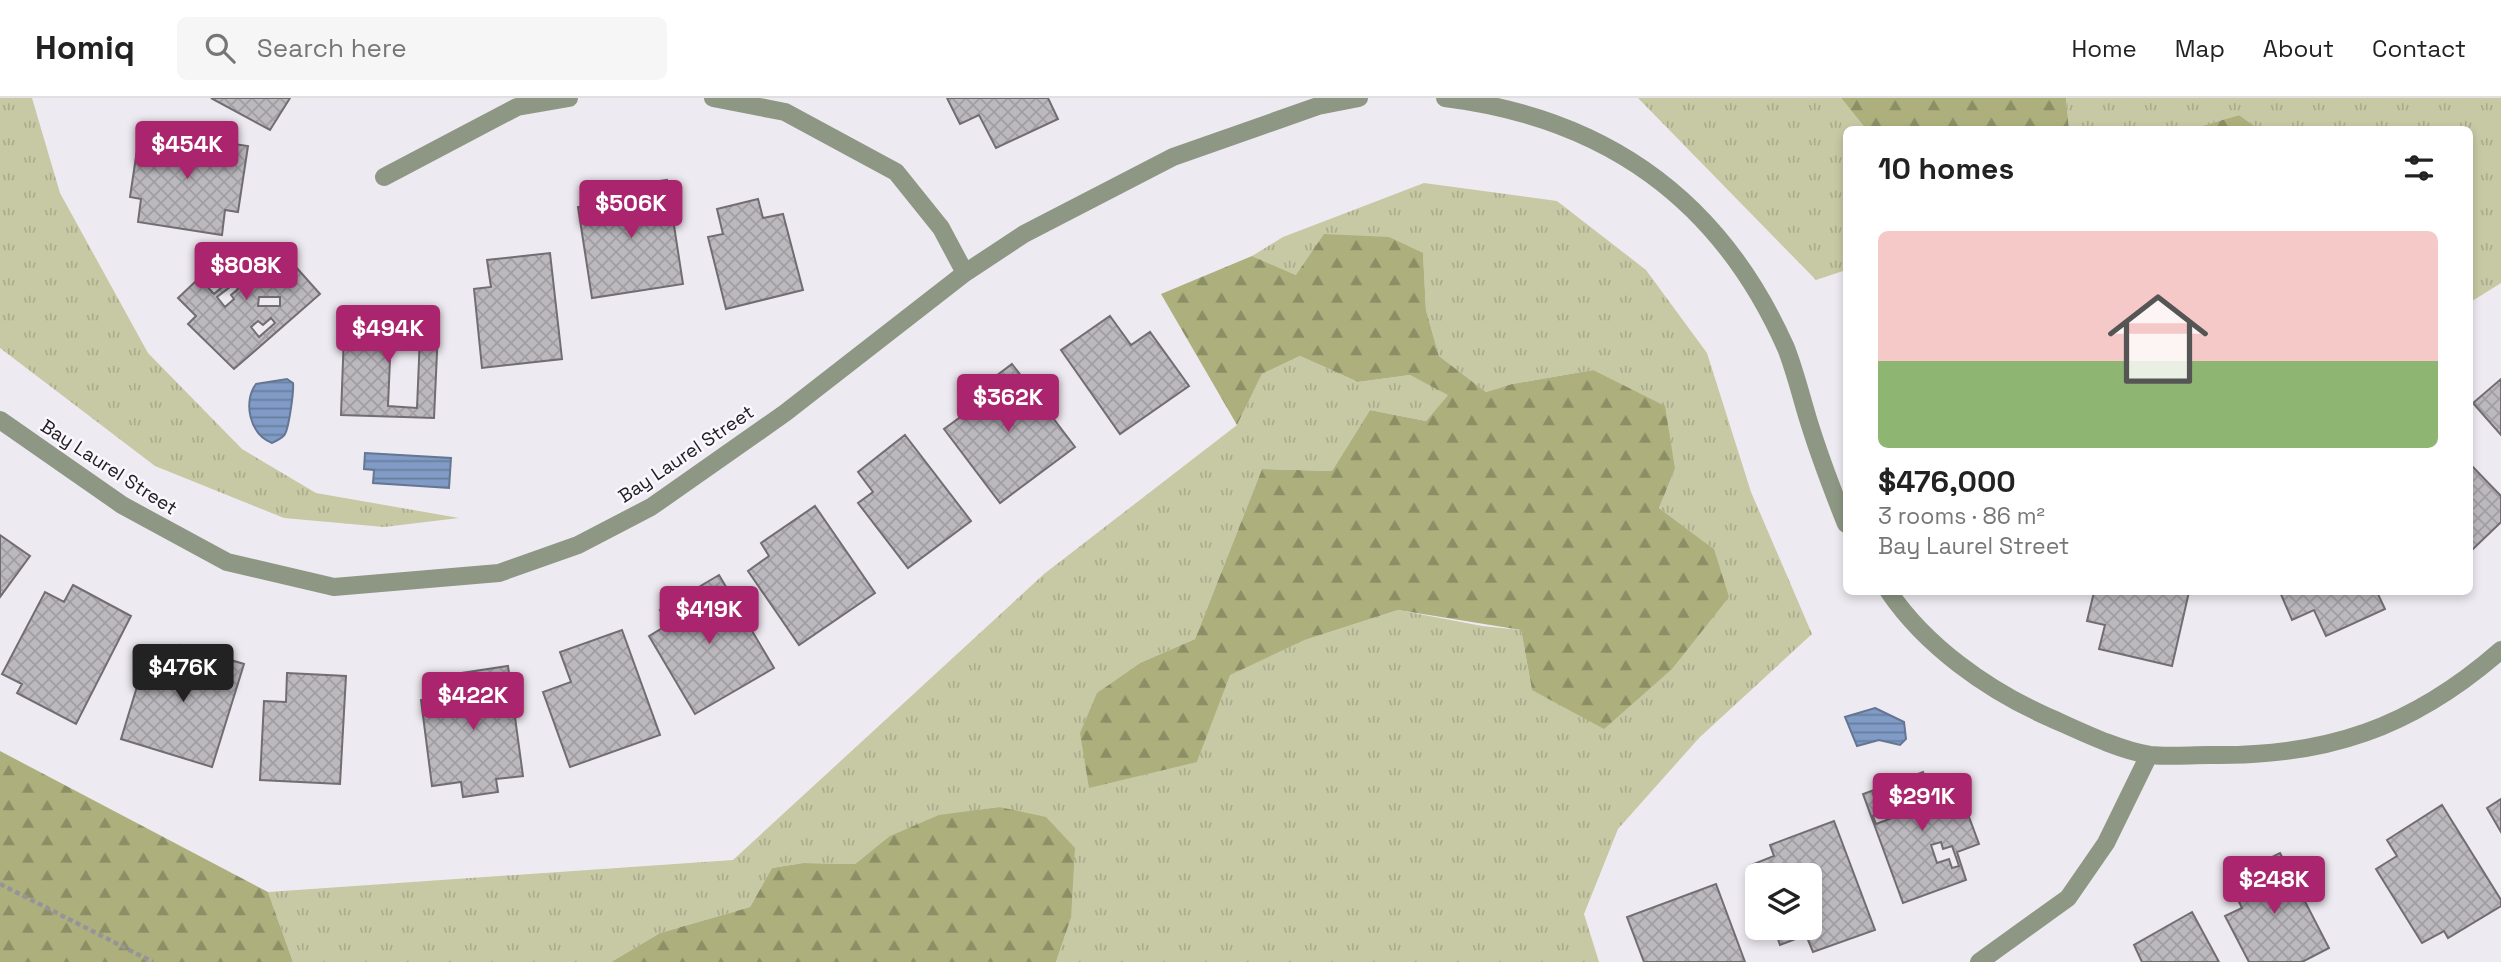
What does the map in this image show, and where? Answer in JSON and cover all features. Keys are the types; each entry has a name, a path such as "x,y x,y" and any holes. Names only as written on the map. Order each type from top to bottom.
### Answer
{"street":[{"path":"384,177 517,107 569,98"},
{"path":"713,98 785,112 896,172 941,228 965,272"},
{"name":"Bay Laurel Street","path":"0,421 122,505 227,562 334,586 499,573 578,545 651,507 785,413 965,272 1024,234 1173,158 1318,106 1359,98"},
{"path":"1445,98 1492,104 1546,118 1604,143 1704,220 1731,249 1786,350 1824,471 1843,517"},
{"path":"1892,595 1922,630 1958,663 2010,699 2083,732 2149,755 2263,756 2312,748 2381,729 2437,700 2501,650"},
{"path":"1979,962 2068,898 2106,844 2149,755"}],"path":[{"path":"0,884 153,962"}],"green space":[{"path":"0,98 32,98 60,193 148,353 242,449 316,493 459,518 384,527 284,518 155,466 0,348"},
{"path":"1638,98 1841,98 1864,126 1843,126 1843,271 1816,280"},
{"path":"1841,98 2066,98 2069,126 1864,126"},
{"path":"2066,98 2501,98 2501,283 2473,300 2473,126 2255,126 2239,115 2202,126 2069,126"},
{"path":"2239,115 2255,126 2202,126"},
{"path":"1424,183 1557,201 1646,270 1707,353 1751,492 1812,634 1699,738 1618,829 1584,914 1599,962 1056,962 1071,918 999,807 922,823 891,839 855,864 803,863 772,868 750,907 660,933 611,962 293,962 268,892 733,860 1044,574 1237,425 1262,374 1300,356 1358,382 1410,375 1449,394 1426,421 1370,410 1332,471 1262,469 1195,639 1142,662 1197,762 1229,675 1305,640 1398,610 1482,626 1521,630 1532,690 1714,549 1659,508 1675,469 1593,370 1512,384 1486,392 1439,356 1426,310 1423,254 1296,275 1252,256 1283,237"},
{"path":"1324,234 1389,237 1423,253 1426,310 1439,356 1486,392 1512,384 1593,370 1665,406 1675,469 1659,508 1714,549 1729,597 1672,669 1604,729 1532,690 1521,630 1398,610 1305,640 1230,675 1197,762 1089,788 1080,733 1097,693 1142,662 1195,639 1262,469 1332,471 1370,410 1426,421 1448,395 1410,375 1358,382 1300,356 1262,374 1237,425 1161,294 1252,256 1296,275"},
{"path":"0,751 268,892 293,962 0,962"},
{"path":"999,807 1046,817 1075,848 1071,918 1056,962 611,962 660,933 750,907 772,868 803,863 855,864 890,836 939,815"}],"water":[{"path":"287,379 293,383 293,387 287,430 284,436 272,443 264,439 253,425 250,399 256,384"},
{"path":"365,453 451,458 449,488 373,483 374,470 364,469"},
{"path":"1875,708 1904,722 1906,739 1900,745 1879,740 1857,746 1845,717"}],"building":[{"path":"211,98 290,98 270,130"},
{"path":"947,98 1048,98 1058,119 996,148 979,115 960,124"},
{"path":"140,130 248,146 238,212 225,210 222,235 138,222 141,199 130,197"},
{"path":"667,180 683,284 592,298 578,207 605,203 603,189"},
{"path":"758,199 763,218 783,214 803,290 726,309 708,237 723,234 717,209"},
{"path":"233,246 252,264 266,251 270,255 279,248 320,294 234,369 188,324 196,316 178,298","holes":["237,251 250,265 235,280 222,266","215,265 229,281 214,294 200,279","234,284 238,289 231,295 234,299 225,307 217,297","259,297 280,297 280,306 258,306","271,318 275,323 259,337 251,327 258,321 263,325"]},
{"path":"550,253 562,359 482,368 474,289 491,287 487,260"},
{"path":"345,307 408,309 407,329 438,331 434,418 341,415","holes":["391,336 420,336 417,408 388,406"]},
{"path":"1110,316 1131,345 1150,332 1189,386 1120,434 1061,350"},
{"path":"1012,364 1075,447 1000,503 944,429 970,410 963,401"},
{"path":"2501,379 2501,435 2473,403"},
{"path":"905,435 971,521 908,568 858,503 873,492 858,472"},
{"path":"2473,467 2501,496 2501,522 2473,549"},
{"path":"815,506 875,593 799,645 748,571 769,556 761,543"},
{"path":"0,535 30,556 0,597"},
{"path":"719,575 774,668 695,714 649,636 669,624 660,610"},
{"path":"73,585 131,616 76,724 17,693 22,684 2,674 45,592 64,602"},
{"path":"2093,595 2188,595 2172,666 2099,649 2105,625 2087,621"},
{"path":"2281,595 2378,595 2385,609 2326,636 2314,610 2292,620"},
{"path":"622,630 660,735 570,767 543,692 571,682 560,652"},
{"path":"181,645 244,664 212,767 121,739 147,654 175,662"},
{"path":"508,666 523,776 496,779 498,792 463,797 461,782 432,786 421,700 444,697 441,676"},
{"path":"287,673 346,676 340,784 260,780 264,701 286,702"},
{"path":"1923,772 1927,784 1953,774 1979,844 1957,852 1966,880 1903,903 1863,794","holes":["1913,779 1923,807 1911,811 1907,799 1899,803 1903,814 1876,824 1873,816 1880,813 1873,793","1948,780 1953,796 1941,800 1935,783","1941,842 1943,849 1952,846 1959,866 1952,868 1949,859 1937,863 1931,845"]},
{"path":"2501,799 2501,832 2487,808"},
{"path":"2442,805 2501,900 2501,906 2448,938 2444,931 2422,943 2376,869 2397,856 2387,840"},
{"path":"1834,821 1875,930 1813,952 1808,940 1822,940 1822,863 1756,863 1774,856 1770,845"},
{"path":"2280,853 2329,948 2302,962 2249,962 2225,916 2242,908 2228,879"},
{"path":"1716,884 1745,962 1644,962 1627,917"},
{"path":"2192,912 2219,962 2142,962 2134,945"},
{"path":"1778,940 1793,940 1780,945"}]}
